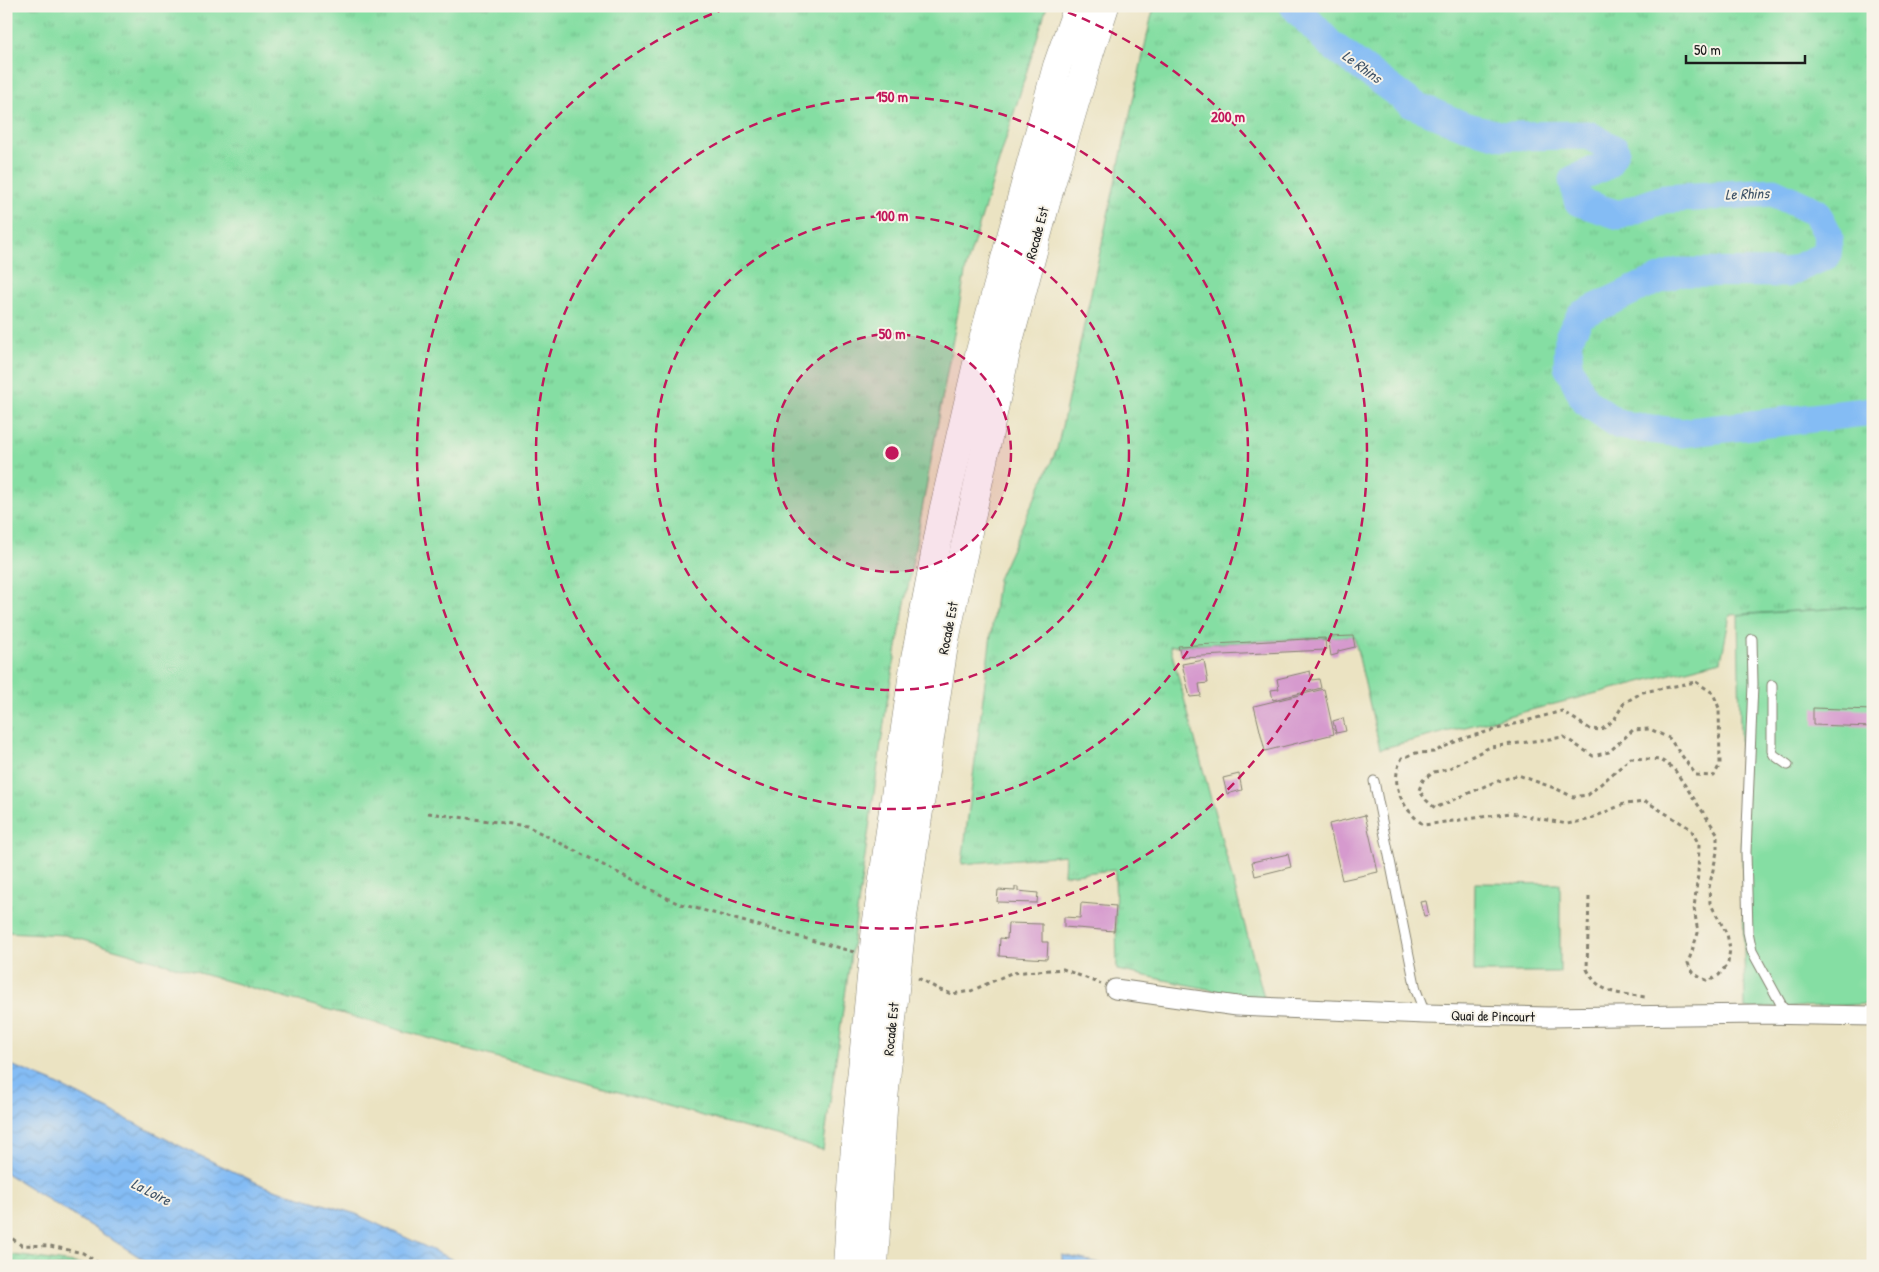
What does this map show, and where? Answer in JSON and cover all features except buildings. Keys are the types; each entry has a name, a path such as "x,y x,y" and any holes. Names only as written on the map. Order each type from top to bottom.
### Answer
{"highway":[{"name":"Rocade Est","path":"874,1266 883,1109 888,928 915,659 943,512 981,345 1057,66 1078,6"},
{"name":"Rocade Est","path":"847,1266 856,1130 888,928 944,645 1006,352 1050,184 1105,6"}],"street":[{"name":"Quai de Pincourt","path":"1115,989 1237,1006 1425,1014 1548,1017 1873,1016"}],"lane":[{"path":"1752,639 1753,684 1746,852 1748,932 1752,951 1787,1015"},
{"path":"1772,684 1772,751 1774,755 1788,765"},
{"path":"1374,781 1416,990 1425,1014"}],"path":[{"path":"1696,682 1712,693 1719,708 1720,764 1714,776 1696,775 1668,738 1650,729 1633,730 1609,752 1593,756 1564,738 1490,747 1448,769 1434,772 1423,780 1419,790 1435,808 1492,783 1518,775 1557,788 1573,797 1588,795 1631,758 1662,760 1674,769 1718,833 1718,852 1709,888 1710,903 1727,934 1730,949 1728,963 1719,975 1709,982 1697,977 1691,971 1688,963 1698,933 1694,908 1699,845 1691,829 1647,802 1624,804 1587,820 1567,824 1511,813 1443,824 1424,825 1414,818 1405,807 1397,786 1396,775 1397,767 1402,758 1416,753 1434,752 1461,739 1562,711 1590,729 1601,730 1614,720 1624,703 1643,692 1696,682"},
{"path":"428,813 527,826 677,903 857,953"},
{"path":"1589,898 1587,969 1592,979 1599,986 1615,993 1654,998"},
{"path":"911,975 952,994 971,991 1011,973 1063,969 1115,989"},
{"path":"6,1234 21,1245 50,1246 83,1253 103,1266"}],"green space":[{"path":"6,6 1047,6 966,268 887,702 823,1150 65,935 6,932"},
{"path":"1155,6 1873,6 1873,606 1730,615 1721,661 1380,749 1354,636 1170,646 1265,1001 1117,970 1115,870 1064,875 1065,855 962,864 998,579 1057,449"},
{"path":"1873,606 1873,1004 1745,1009 1738,615"},
{"path":"1475,883 1560,884 1560,972 1474,972"},
{"path":"6,1254 89,1265 89,1266 6,1266"}],"water":[{"name":"La Loire","path":"6,1063 53,1082 264,1186 356,1214 466,1266 154,1266 6,1173"},
{"path":"1062,1255 1113,1266 1062,1266"}],"waterway":[{"name":"Le Rhins","path":"1294,6 1330,44 1412,104 1464,126 1503,136 1588,135 1615,150 1607,165 1573,180 1579,202 1619,215 1664,199 1773,192 1816,212 1829,236 1827,255 1787,273 1679,272 1642,286 1581,315 1569,337 1568,366 1585,401 1619,425 1682,433 1873,411"}]}
